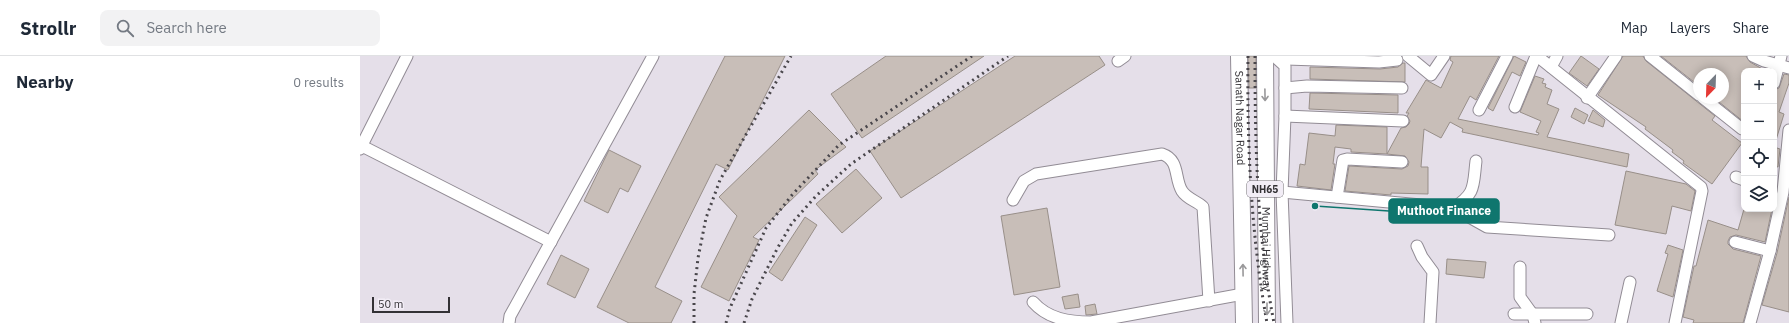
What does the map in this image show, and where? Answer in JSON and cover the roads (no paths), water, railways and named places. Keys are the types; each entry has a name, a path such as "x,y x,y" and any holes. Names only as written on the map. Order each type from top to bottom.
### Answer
{"highway":[{"name":"Sanath Nagar Road","path":"1239,56 1244,323"},
{"name":"Mumbai Highway","path":"1264,56 1267,323"},
{"path":"1241,130 1265,130"},
{"path":"1242,210 1266,210"}],"street":[{"path":"407,56 361,147 551,242"},
{"path":"509,323 510,316 653,56"},
{"path":"1274,56 1286,60 1379,62 1402,58 1431,75 1444,56"},
{"path":"1479,110 1507,56"},
{"path":"1515,107 1536,56 1701,187 1702,191 1692,246 1675,323"},
{"path":"1551,67 1557,56"},
{"path":"1587,98 1616,56"},
{"path":"1650,56 1693,90"},
{"path":"1753,56 1783,63 1777,76"},
{"path":"1286,60 1282,192 1287,323"},
{"path":"1285,88 1307,86 1402,88"},
{"path":"1711,104 1741,128"},
{"path":"1285,116 1403,120"},
{"path":"1750,323 1770,251 1778,191 1789,133"},
{"path":"1013,200 1024,181 1036,174 1162,154 1169,156 1176,167 1183,193 1203,207 1209,301"},
{"path":"1337,196 1343,160 1402,162"},
{"path":"1453,208 1463,202 1472,191 1476,161"},
{"path":"1282,192 1337,196 1426,207 1453,208 1487,227 1609,235"},
{"path":"1735,242 1770,251"},
{"path":"1417,246 1422,257 1433,272 1430,323"},
{"path":"1520,267 1520,297 1534,319"},
{"path":"1621,323 1630,282"},
{"path":"1033,302 1041,310 1053,317 1072,322 1091,322 1243,294"},
{"path":"1514,314 1534,319 1587,314"}],"railway":[{"path":"694,323 694,294 698,258 706,218 720,180 791,56"},
{"path":"726,323 730,308 766,228 792,195 839,145 972,56"},
{"path":"744,323 752,299 777,249 792,223 816,196 851,164 1008,56"},
{"path":"1248,56 1248,124 1251,190 1257,257 1267,323"},
{"path":"1255,56 1258,190 1264,257 1274,323"}],"place":[{"name":"Muthoot Finance","path":"1315,206"}]}
